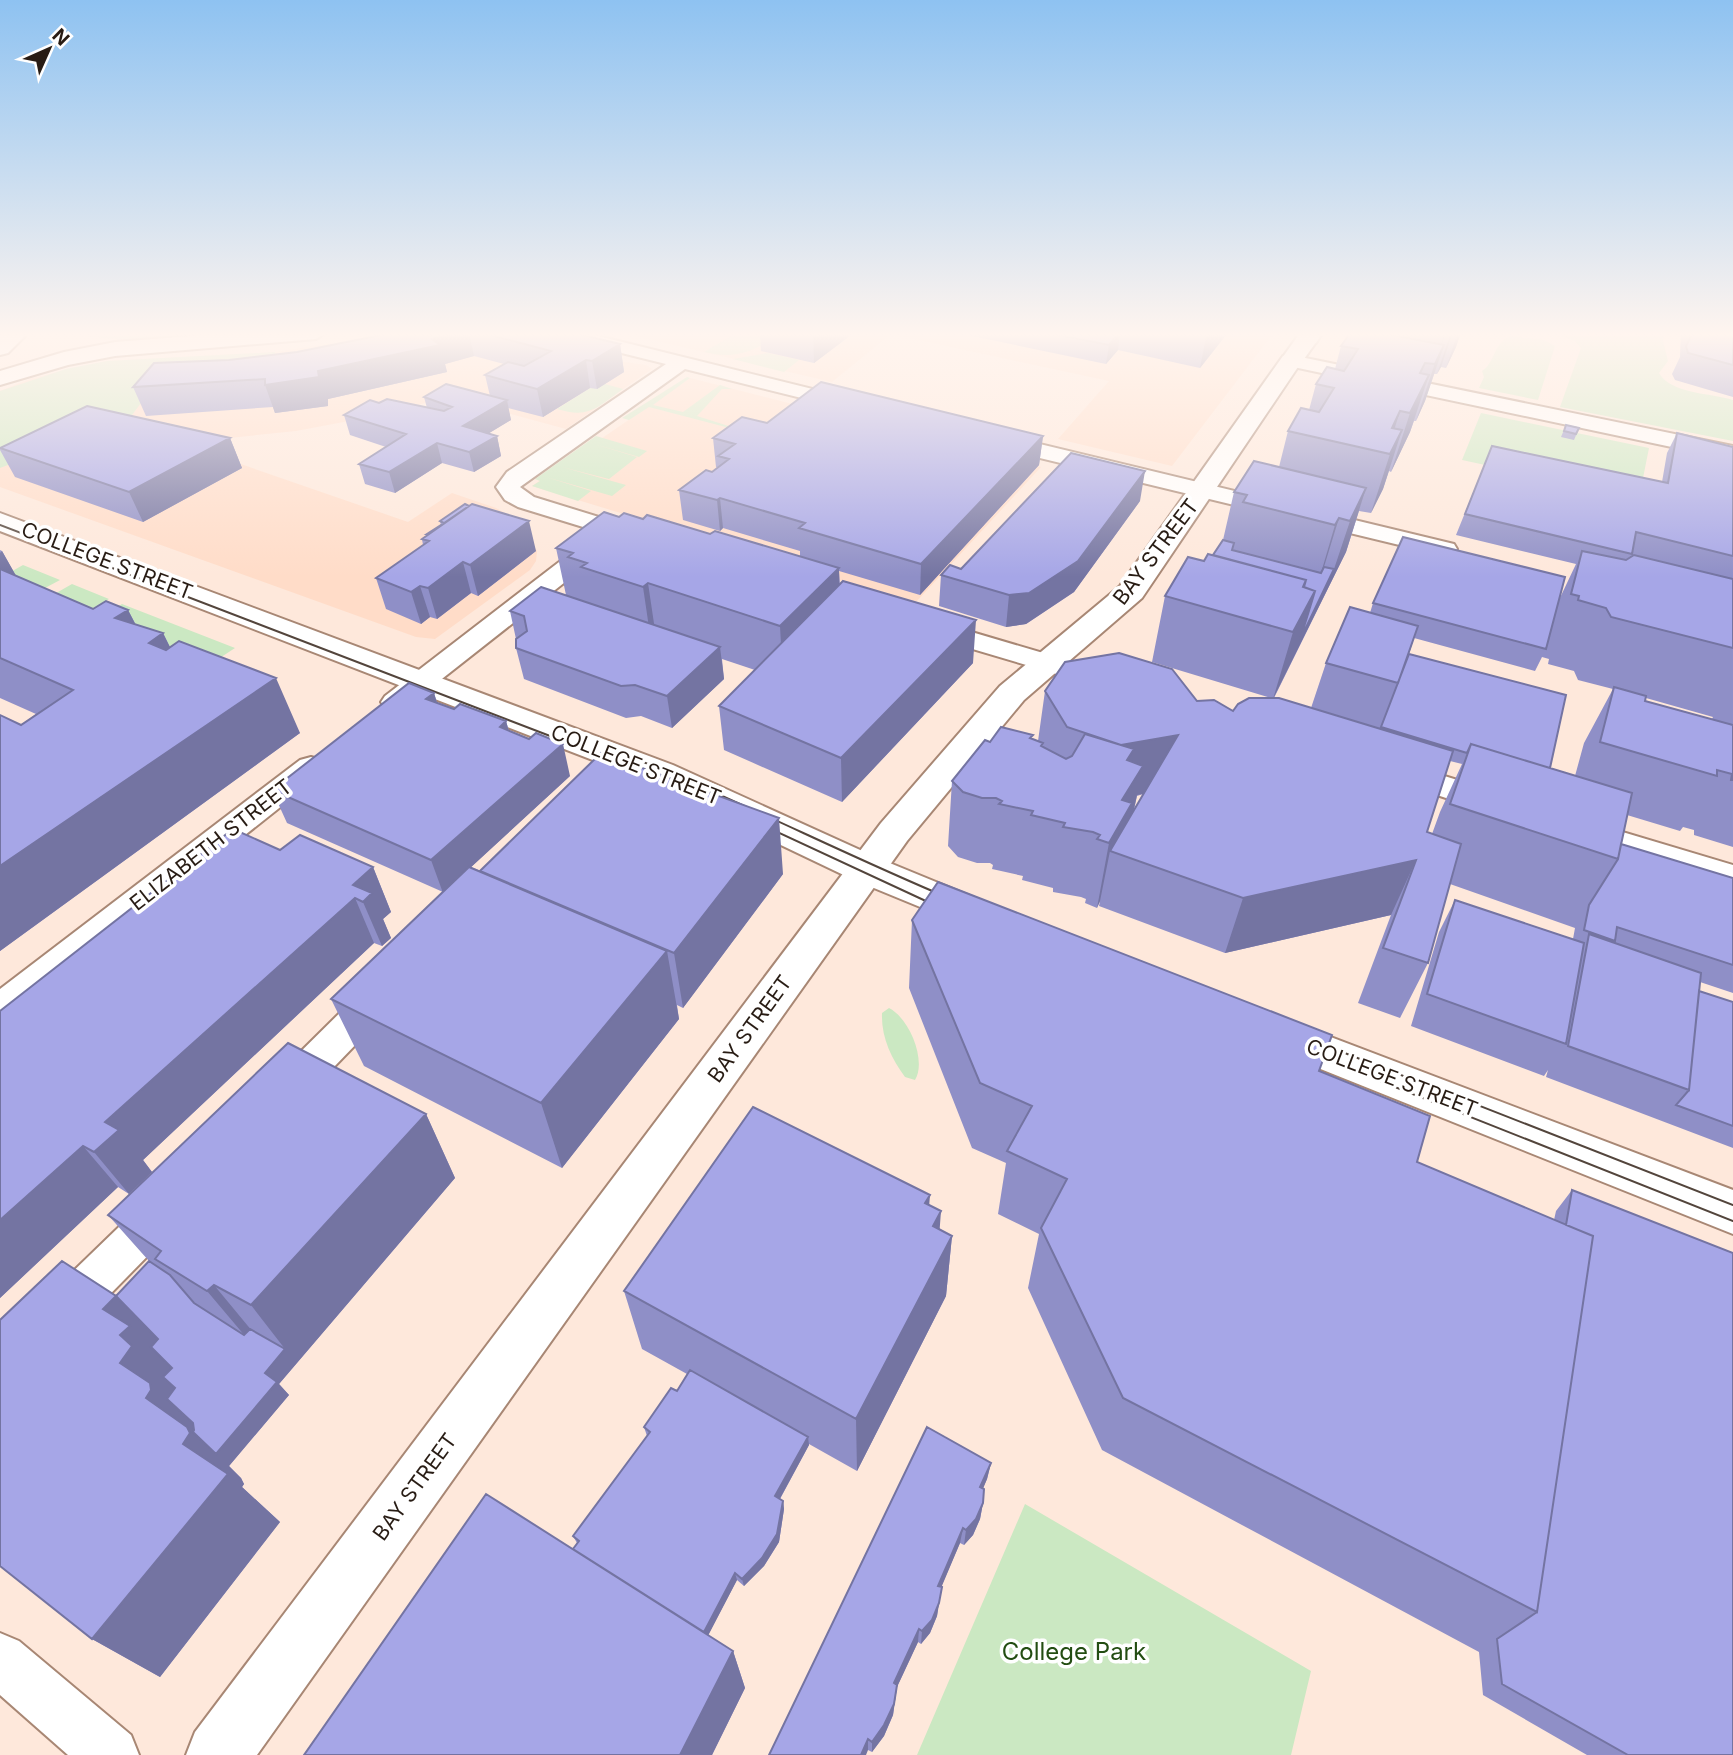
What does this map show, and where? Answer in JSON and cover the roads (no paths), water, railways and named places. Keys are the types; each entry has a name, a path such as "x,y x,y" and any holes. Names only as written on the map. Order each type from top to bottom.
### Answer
{"main road":[{"name":"BAY STREET","path":"218,1755 866,869 1012,693 1132,592 1255,414"},
{"name":"COLLEGE STREET","path":"0,521 422,681 609,770 696,788 866,869 1011,928"},
{"name":"COLLEGE STREET","path":"1240,1019 1733,1212"}],"street":[{"path":"607,414 515,477 508,487 513,495 526,502 656,542"},
{"path":"1545,414 1733,453"},
{"path":"982,437 1463,554"},
{"path":"368,723 617,530"},
{"path":"911,621 1100,679"},
{"name":"ELIZABETH STREET","path":"0,1009 335,748"},
{"path":"1371,763 1733,877"},
{"path":"265,1111 401,976"},
{"path":"0,1374 189,1186"},
{"path":"0,1660 111,1755"}],"tram line":[{"path":"0,525 618,762"},
{"path":"608,748 695,784 951,899"},
{"path":"762,825 943,909"},
{"path":"1309,1039 1733,1205"},
{"path":"1304,1051 1733,1221"}],"park label":[{"name":"College Park","path":"1074,1652"}]}
